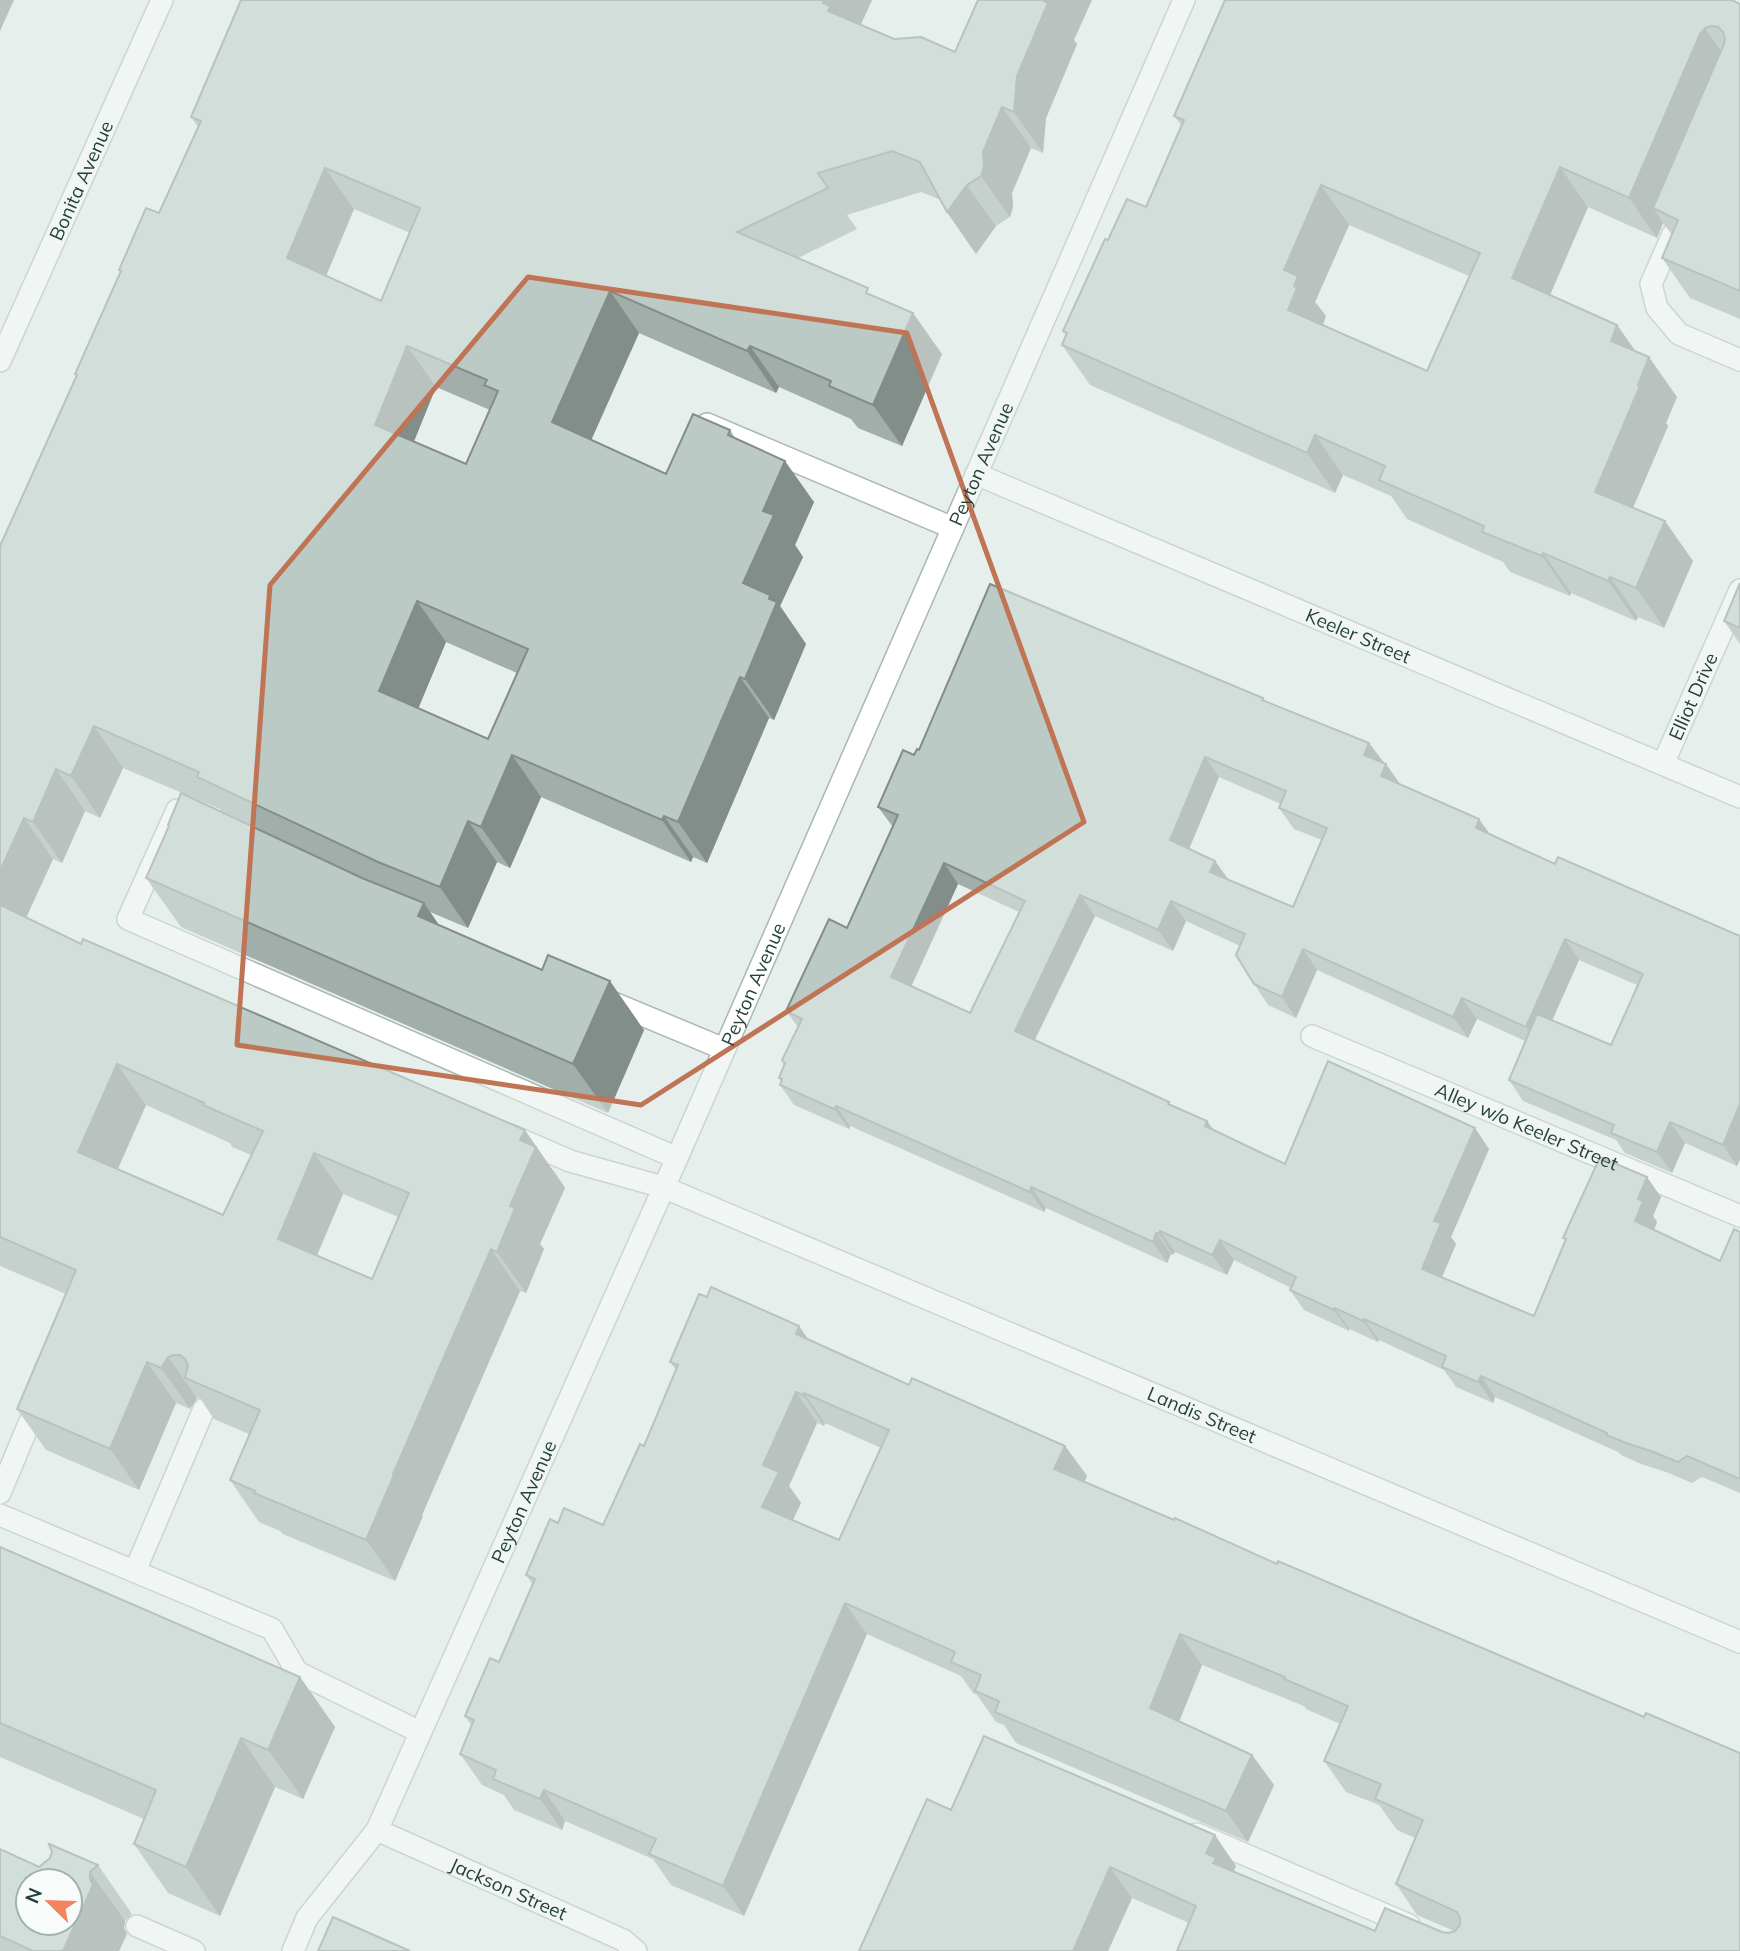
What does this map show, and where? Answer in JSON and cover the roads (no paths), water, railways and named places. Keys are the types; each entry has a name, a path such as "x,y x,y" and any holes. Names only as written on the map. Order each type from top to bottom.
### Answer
{"street":[{"name":"Bonita Avenue","path":"0,361 162,0"},
{"name":"Peyton Avenue","path":"293,1951 307,1918 377,1830 677,1158 1184,0"},
{"path":"1679,220 1651,284 1657,308 1679,334 1740,360"},
{"path":"701,422 953,528"},
{"name":"Keeler Street","path":"976,474 1740,797"},
{"name":"Elliot Drive","path":"1663,764 1740,590"},
{"path":"202,821 177,810 128,919 677,1158"},
{"path":"582,990 724,1049"},
{"name":"Alley w/o Keeler Street","path":"1312,1036 1740,1216"},
{"name":"Landis Street","path":"494,1128 570,1161 663,1187 1740,1642"},
{"path":"0,1493 48,1378"},
{"path":"135,1571 204,1409"},
{"path":"0,1515 272,1629 297,1672 420,1732"},
{"path":"1181,1827 1432,1935"},
{"name":"Jackson Street","path":"377,1830 623,1940 636,1951"},
{"path":"136,1926 194,1951"}]}
